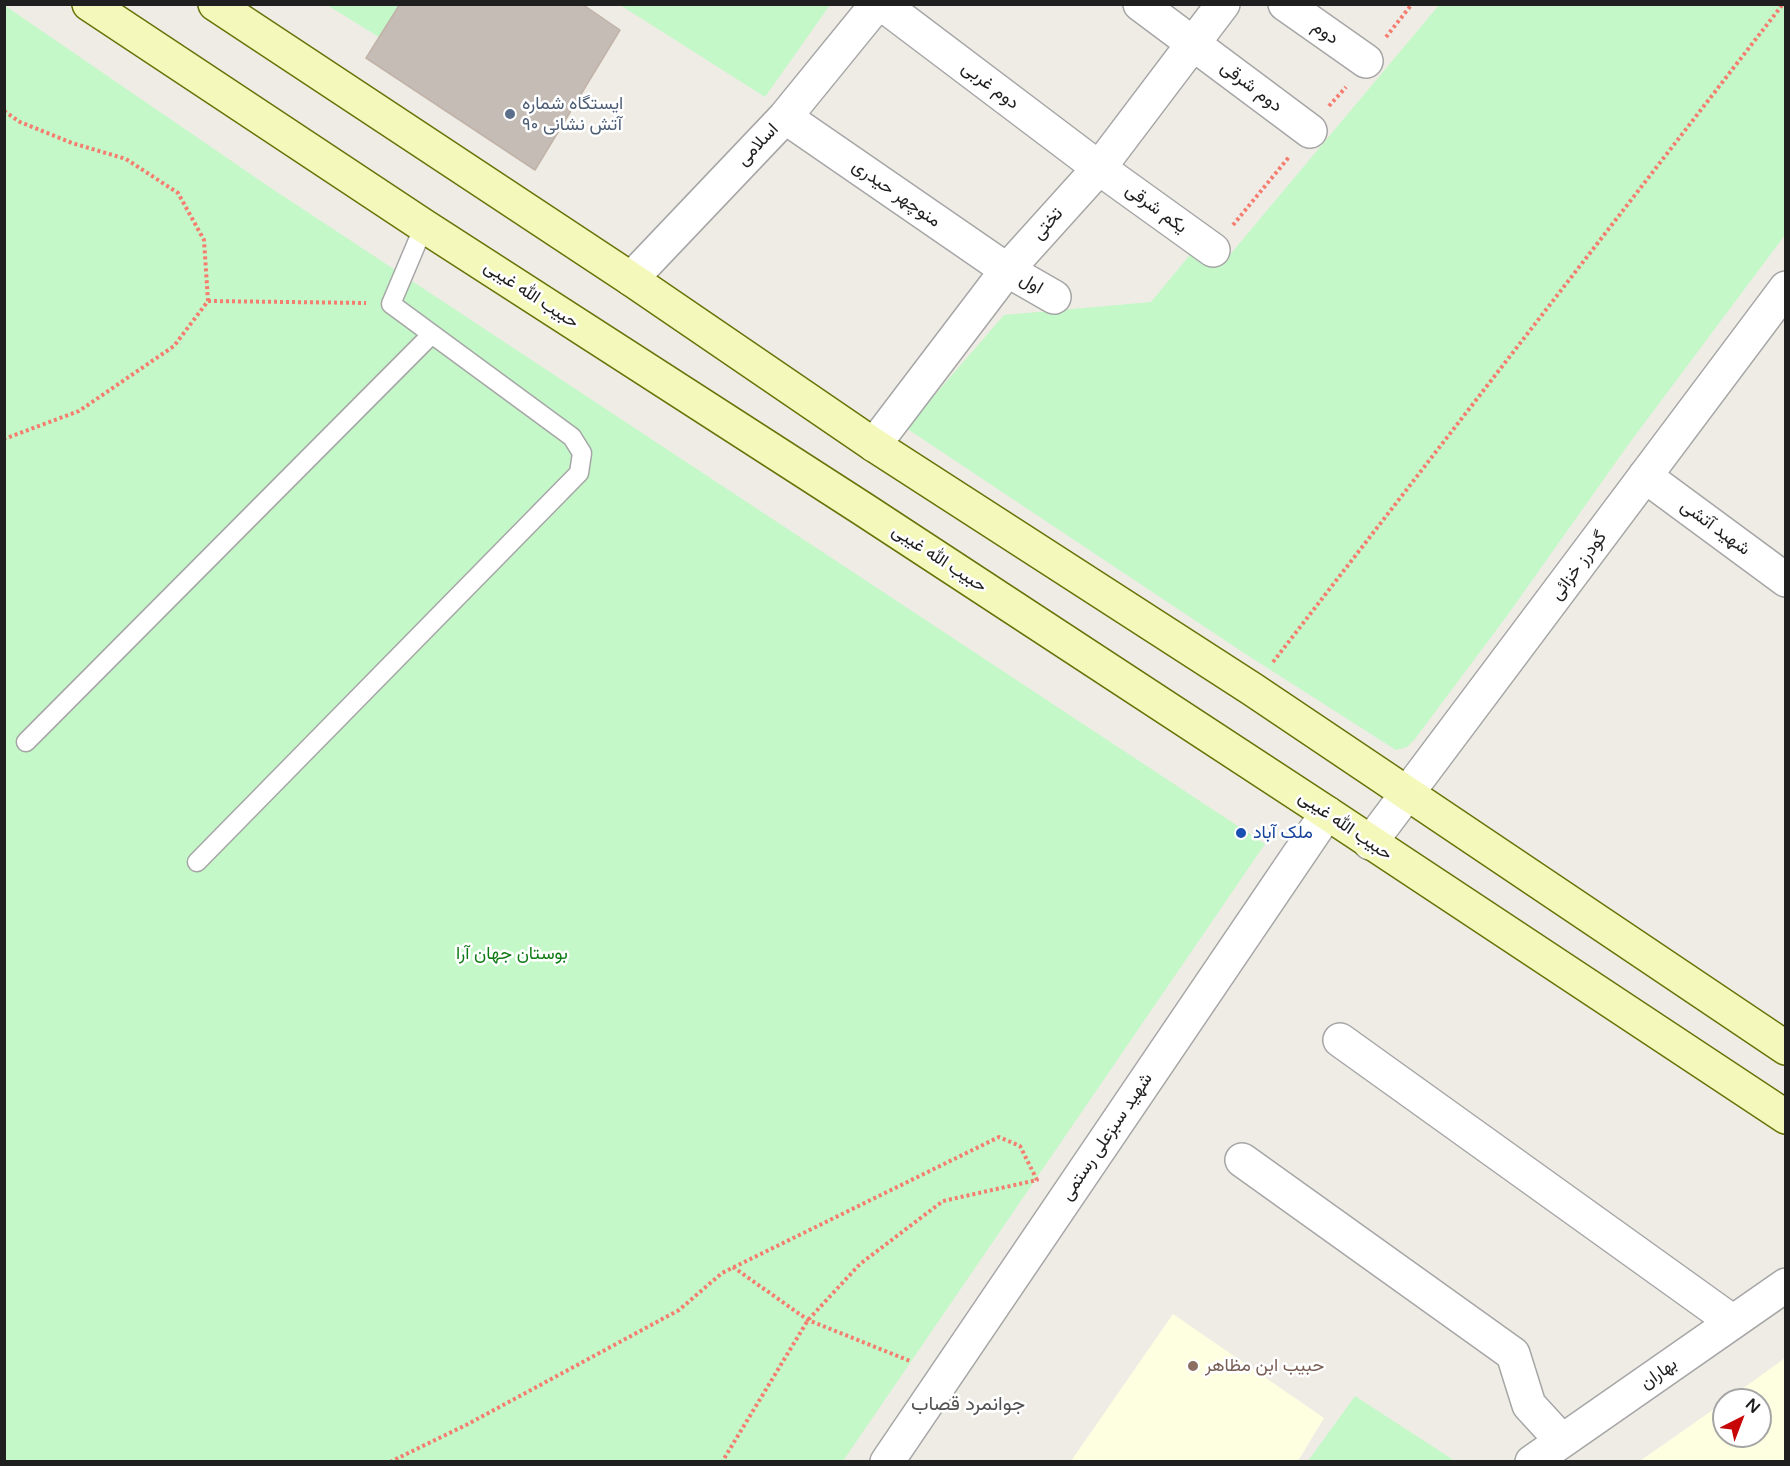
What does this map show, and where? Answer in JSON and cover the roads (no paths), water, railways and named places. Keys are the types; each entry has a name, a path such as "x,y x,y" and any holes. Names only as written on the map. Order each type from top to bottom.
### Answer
{"main road":[{"name":"حبیب الله غیبی","path":"89,4 424,226 863,509 1327,813 1785,1117"},
{"path":"215,4 631,279 874,445 1252,688 1785,1048"}],"street":[{"name":"اسلامی","path":"631,279 785,117 877,4"},
{"name":"دوم غربی","path":"882,4 1099,168"},
{"name":"دوم شرقی","path":"1140,4 1310,131"},
{"name":"تختی","path":"874,445 1007,270 1099,168 1223,4"},
{"name":"دوم","path":"1285,4 1366,61"},
{"name":"منوچهر حیدری","path":"785,117 1007,270"},
{"name":"یکم شرقی","path":"1099,168 1213,250"},
{"name":"اول","path":"1007,270 1054,297"},
{"name":"گودرز خزائی","path":"1370,843 1645,476 1782,299"},
{"name":"شهید آتشی","path":"1645,476 1785,580"},
{"name":"شهید سبزعلی رستمی","path":"887,1461 1327,813"},
{"path":"1340,1040 1733,1322"},
{"path":"1242,1160 1513,1354 1529,1405 1562,1440"},
{"name":"بهاران","path":"1532,1461 1785,1286"}],"lane":[{"path":"196,862 579,473 582,453 572,437 391,304 424,226"},
{"path":"26,742 432,333"}],"place":[{"name":"ایستگاه شماره ۹۰ آتش نشانی","path":"510,114"},
{"name":"ملک آباد","path":"1241,833"},
{"name":"حبیب ابن مظاهر","path":"1193,1366"}],"district":[{"name":"جوانمرد قصاب","path":"968,1405"}],"park label":[{"name":"بوستان جهان آرا","path":"512,954"}]}
